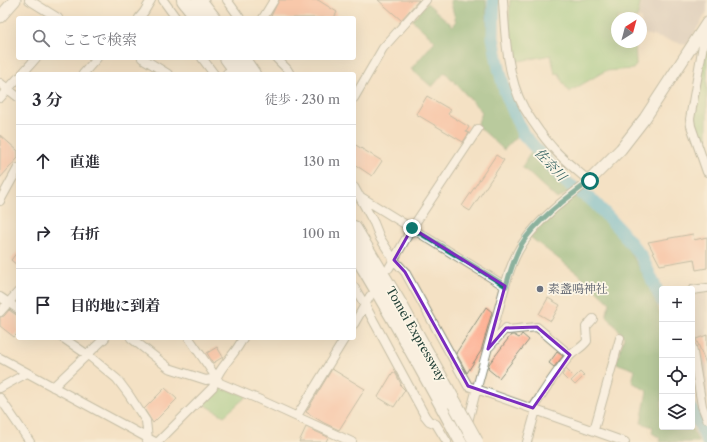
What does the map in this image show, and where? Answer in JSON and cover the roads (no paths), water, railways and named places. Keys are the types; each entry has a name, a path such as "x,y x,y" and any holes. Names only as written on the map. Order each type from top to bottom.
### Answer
{"highway":[{"path":"184,0 196,16"},
{"path":"199,0 211,16"},
{"path":"228,60 230,72"},
{"path":"243,60 252,72"},
{"name":"Tomei Expressway","path":"356,231 411,324 450,407 462,442"},
{"name":"Tomei Expressway","path":"356,254 450,407 476,442"}],"street":[{"path":"0,18 15,0"},
{"path":"29,0 55,16"},
{"path":"141,16 151,0"},
{"path":"162,0 174,16"},
{"path":"227,0 239,16"},
{"path":"264,16 274,0"},
{"path":"356,95 383,48 426,0"},
{"path":"503,0 508,57 513,78 524,108 554,149 590,181"},
{"path":"462,442 506,286 514,261 522,244 533,230 560,203 590,181 621,149 646,118 707,23"},
{"path":"707,23 690,119 707,172"},
{"path":"24,72 34,60"},
{"path":"85,72 96,60"},
{"path":"145,60 165,72"},
{"path":"204,60 212,72"},
{"path":"278,60 289,72"},
{"path":"0,98 16,80"},
{"path":"0,83 16,95"},
{"path":"389,268 412,228 478,129"},
{"path":"0,201 16,172"},
{"path":"356,189 374,223 380,238 394,260 406,272 468,386 624,442"},
{"path":"360,196 506,286"},
{"path":"695,290 707,288"},
{"path":"356,290 366,305 425,416 429,421 436,424 447,442"},
{"path":"0,312 16,294"},
{"path":"357,313 366,305 370,296"},
{"path":"0,298 16,308"},
{"path":"527,442 534,409 552,379 570,355 583,347 587,341 586,327 593,319"},
{"path":"488,348 506,328 508,330 537,327 570,355"},
{"path":"594,430 620,338"},
{"path":"66,340 88,355 117,379 146,421 152,441"},
{"path":"53,387 103,340"},
{"path":"134,340 169,368 206,380 216,378"},
{"path":"190,340 220,383 297,416 352,442"},
{"path":"152,441 213,387 216,378 243,340"},
{"path":"297,416 344,340"},
{"path":"0,358 152,441"},
{"path":"694,358 702,406 707,418"},
{"path":"0,388 28,373"},
{"path":"0,398 30,442"}],"waterway":[{"name":"佐奈川","path":"494,0 493,37 499,68 505,91 523,134 566,182 594,202 622,232 641,256 659,295"},
{"name":"佐奈川","path":"695,415 707,441"}],"place":[{"name":"素盞鳴神社","path":"540,289"}]}
